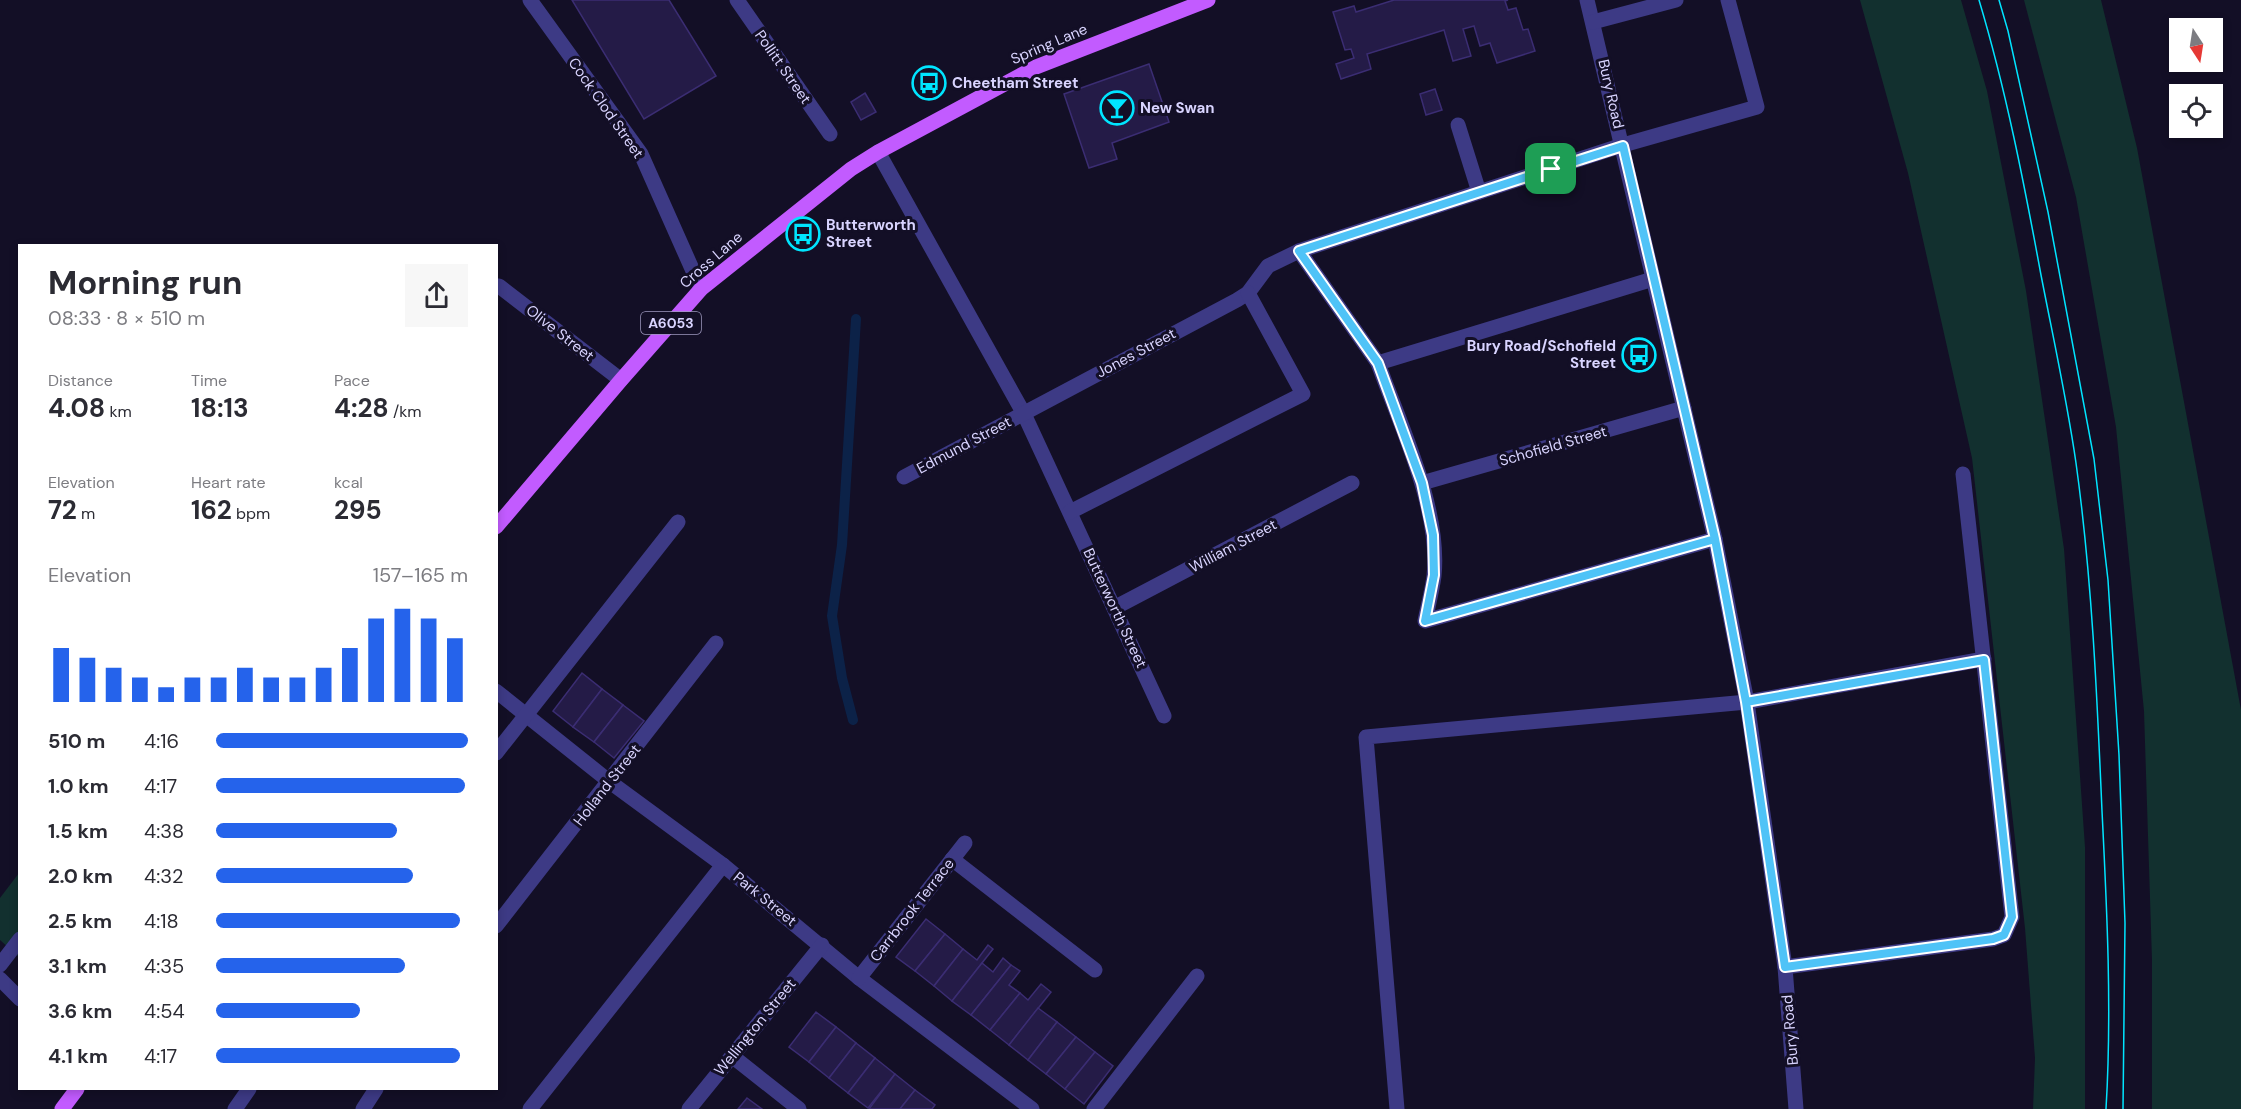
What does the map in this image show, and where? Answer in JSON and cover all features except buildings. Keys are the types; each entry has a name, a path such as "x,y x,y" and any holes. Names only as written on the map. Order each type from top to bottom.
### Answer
{"main road":[{"name":"Spring Lane","path":"878,152 1036,67 1208,0"},
{"name":"Cross Lane","path":"498,525 701,289 851,169 878,152"},
{"path":"62,1109 76,1090"}],"street":[{"name":"Cock Clod Street","path":"530,0 640,154 701,289"},
{"name":"Pollitt Street","path":"737,0 830,134"},
{"name":"Bury Road","path":"1587,0 1715,539 1746,702 1785,967 1796,1109"},
{"path":"1593,22 1676,0"},
{"path":"1070,512 1303,394 1248,293 1268,266 1299,251 1479,192 1756,107 1728,0"},
{"path":"1458,125 1479,192"},
{"name":"Butterworth Street","path":"878,152 1024,414 1164,716"},
{"path":"1299,251 1378,363 1422,483 1433,535 1434,565 1425,621 1715,539"},
{"path":"1378,363 1653,279"},
{"name":"Olive Street","path":"499,286 621,380"},
{"name":"Jones Street","path":"1024,414 1248,293"},
{"name":"Schofield Street","path":"1422,483 1684,408"},
{"name":"Edmund Street","path":"904,477 1024,414"},
{"path":"1785,967 1993,939 2004,935 2012,917 1962,474"},
{"name":"William Street","path":"1114,608 1352,483"},
{"path":"498,750 678,522"},
{"name":"Holland Street","path":"498,923 716,643"},
{"path":"1397,1109 1366,737 1746,702 1984,660"},
{"name":"Park Street","path":"498,693 610,782 723,865 859,978 1023,1106"},
{"name":"Carrbrook Terrace","path":"859,978 965,843"},
{"path":"952,859 1095,970"},
{"path":"530,1109 723,865"},
{"path":"0,965 18,942"},
{"name":"Wellington Street","path":"689,1109 822,945"},
{"path":"1094,1109 1197,976"},
{"path":"0,980 18,997"},
{"path":"732,1056 799,1109"},
{"path":"234,1109 248,1090"},
{"path":"363,1109 375,1090"}],"green space":[{"path":"1860,0 1961,0 1987,91 2026,291 2064,549 2085,847 2085,1109 2033,1109 2035,1058 2025,928 1972,458 1908,173"},
{"path":"2024,0 2101,0 2137,148 2241,710 2241,1109 2152,1109 2152,960 2144,711 2116,427 2076,197"},
{"path":"18,874 18,956 0,940 0,898"}],"waterway":[{"path":"853,720 842,678 832,616 842,545 856,319"}],"tram line":[{"path":"1979,0 1998,68 2021,171 2068,416 2082,506 2093,637 2106,885 2109,997 2106,1109"},
{"path":"1999,0 2048,212 2094,459 2108,580 2119,755 2125,923 2123,1109"}],"place":[{"name":"Cheetham Street","path":"929,83"},
{"name":"New Swan","path":"1117,108"},
{"name":"Butterworth Street","path":"803,234"},
{"name":"Bury Road/Schofield Street","path":"1639,355"}],"route":[{"path":"1551,169 1299,251 1378,363 1422,483 1433,535 1434,575 1425,621 1715,539 1731,621 1746,702 1785,967 1993,939 2004,935 2012,917 1984,660 1746,702 1715,539 1623,146 1551,169"}]}
